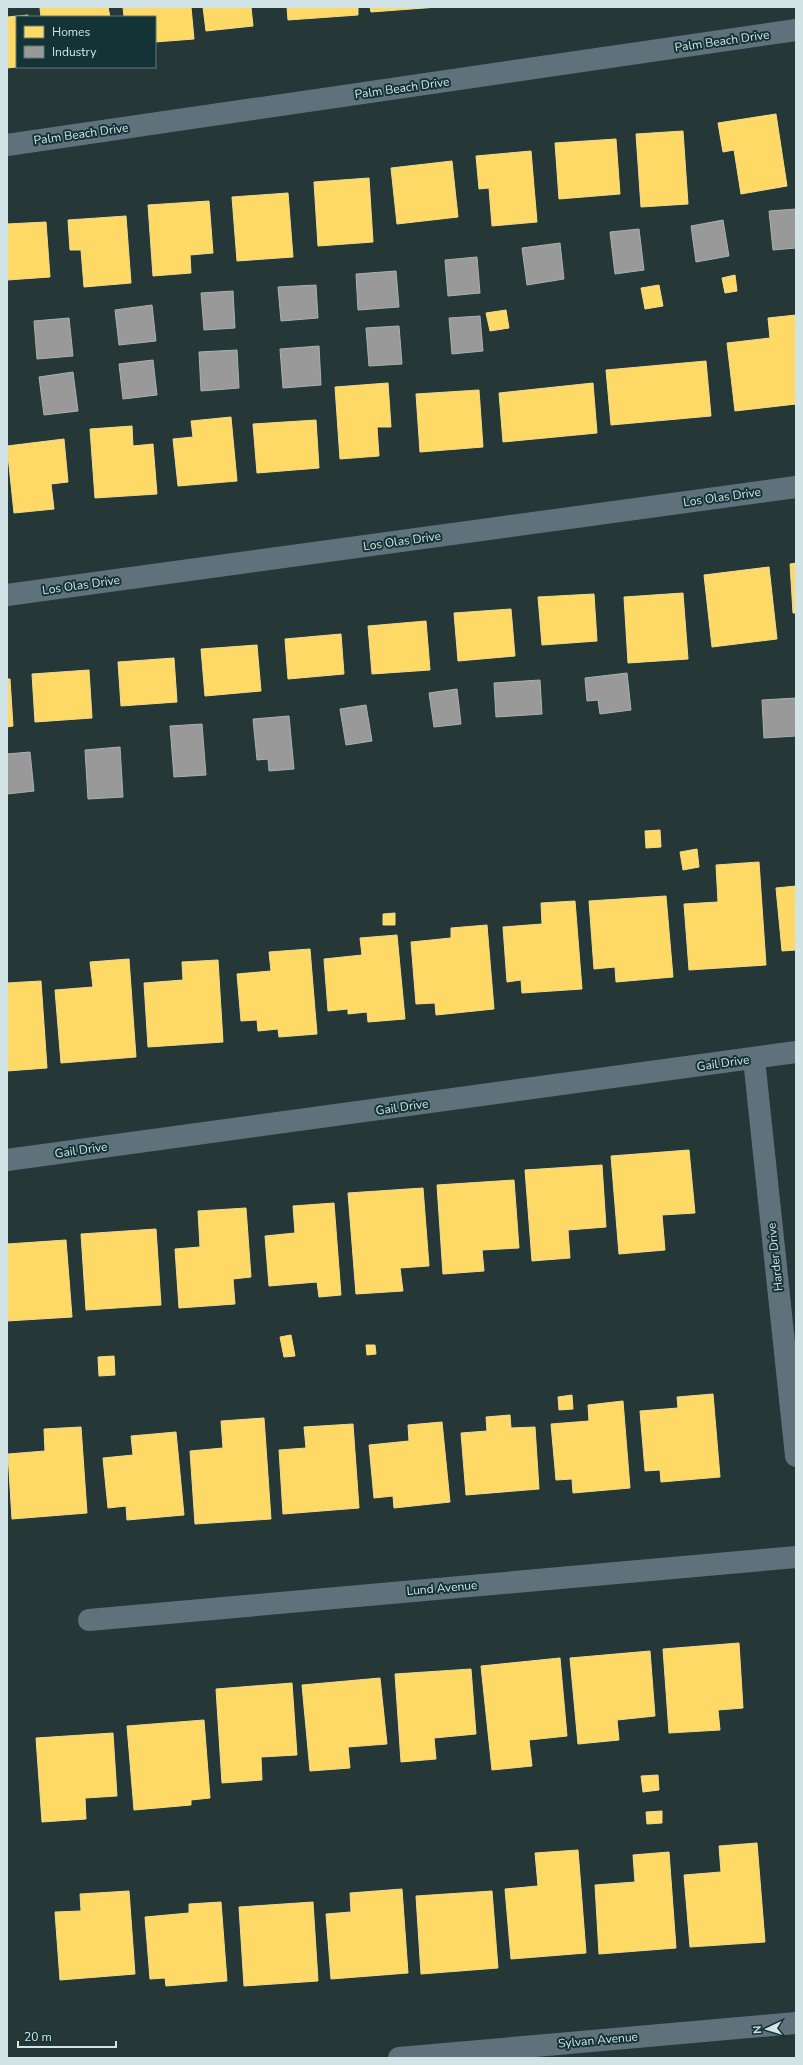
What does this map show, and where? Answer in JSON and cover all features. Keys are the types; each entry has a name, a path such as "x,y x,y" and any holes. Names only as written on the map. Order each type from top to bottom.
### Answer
{"street":[{"name":"Palm Beach Drive","path":"7,145 796,30"},
{"name":"Los Olas Drive","path":"7,595 796,487"},
{"name":"Gail Drive","path":"7,1160 754,1059 796,1052"},
{"name":"Harder Drive","path":"754,1059 796,1456"},
{"name":"Lund Avenue","path":"89,1620 796,1557"},
{"name":"Sylvan Avenue","path":"399,2058 796,2023"}],"building: Homes":[{"path":"108,7 110,16 41,16 40,8"},
{"path":"123,7 191,7 194,39 156,42 156,16 124,16"},
{"path":"203,7 251,7 253,26 206,31"},
{"path":"287,7 358,7 358,15 288,20"},
{"path":"370,7 438,7 371,12"},
{"path":"16,16 16,67 7,68 7,17"},
{"path":"776,114 787,186 741,194 734,150 723,152 718,123"},
{"path":"683,131 688,204 641,207 636,134"},
{"path":"616,139 620,194 559,199 555,143"},
{"path":"531,151 537,222 492,226 489,188 479,189 476,156"},
{"path":"452,161 458,217 397,224 391,168"},
{"path":"369,178 373,242 318,246 314,182"},
{"path":"288,193 293,257 237,261 232,197"},
{"path":"209,201 213,253 190,255 191,273 153,276 148,205"},
{"path":"126,216 131,283 84,287 81,250 70,250 68,220"},
{"path":"46,222 50,277 7,280 7,224"},
{"path":"735,275 737,291 725,293 722,278"},
{"path":"659,285 663,306 645,309 641,288"},
{"path":"506,310 509,328 490,331 486,313"},
{"path":"796,315 796,404 735,411 727,343 770,338 768,318"},
{"path":"706,361 711,416 611,425 606,370"},
{"path":"388,383 391,427 377,427 379,456 340,459 335,387"},
{"path":"593,383 597,433 503,442 499,393"},
{"path":"479,390 483,447 420,452 416,394"},
{"path":"231,417 237,481 178,486 173,439 193,437 191,421"},
{"path":"316,420 319,468 257,473 253,424"},
{"path":"132,426 133,446 153,444 157,494 95,498 90,429"},
{"path":"64,439 68,482 51,484 54,509 14,513 7,446"},
{"path":"796,563 796,613 793,613 790,564"},
{"path":"769,567 777,639 712,647 704,575"},
{"path":"683,593 688,659 628,663 624,597"},
{"path":"594,594 597,641 542,645 538,597"},
{"path":"511,609 515,656 458,661 454,613"},
{"path":"426,621 430,670 372,674 368,626"},
{"path":"341,634 344,674 288,679 285,639"},
{"path":"257,645 261,691 205,696 201,649"},
{"path":"174,658 177,702 121,706 118,662"},
{"path":"89,670 92,718 35,722 32,674"},
{"path":"7,679 10,679 13,726 7,727"},
{"path":"660,830 661,847 646,848 645,831"},
{"path":"697,849 699,867 683,870 680,852"},
{"path":"759,862 766,965 689,970 684,904 718,902 716,865"},
{"path":"796,886 796,950 782,951 776,888"},
{"path":"666,896 673,977 616,982 615,967 594,969 589,901"},
{"path":"575,901 582,989 522,993 521,980 507,982 503,927 542,924 541,903"},
{"path":"395,913 395,925 383,925 383,914"},
{"path":"487,925 494,1009 436,1015 435,1003 416,1004 411,942 451,938 451,928"},
{"path":"397,935 405,1019 368,1022 367,1012 348,1014 348,1009 328,1011 324,959 362,955 360,938"},
{"path":"310,949 317,1034 279,1037 278,1029 258,1031 257,1020 241,1021 237,974 271,971 269,952"},
{"path":"129,959 136,1057 61,1063 55,990 93,987 90,962"},
{"path":"218,960 223,1042 148,1047 144,983 183,980 182,962"},
{"path":"41,981 47,1068 7,1071 7,983"},
{"path":"689,1150 695,1213 662,1215 665,1250 619,1254 611,1156"},
{"path":"602,1165 606,1227 568,1230 570,1258 532,1261 525,1170"},
{"path":"514,1180 519,1248 482,1250 484,1271 443,1274 437,1185"},
{"path":"423,1188 429,1266 400,1268 403,1291 356,1294 348,1193"},
{"path":"334,1203 341,1295 319,1297 317,1282 269,1286 265,1236 295,1233 293,1206"},
{"path":"246,1208 251,1277 233,1279 235,1304 179,1308 175,1249 200,1247 198,1211"},
{"path":"156,1229 161,1305 86,1310 81,1234"},
{"path":"66,1240 72,1317 7,1321 7,1244"},
{"path":"291,1335 295,1356 284,1357 280,1337"},
{"path":"366,1345 375,1345 376,1354 367,1355"},
{"path":"114,1356 115,1375 99,1376 98,1357"},
{"path":"713,1394 720,1477 661,1482 660,1470 645,1471 640,1411 678,1408 677,1397"},
{"path":"572,1395 573,1409 559,1410 558,1397"},
{"path":"623,1401 630,1488 573,1493 572,1479 556,1480 551,1424 589,1421 588,1405"},
{"path":"510,1415 511,1428 535,1427 539,1489 466,1495 461,1433 487,1431 486,1417"},
{"path":"264,1418 271,1519 195,1524 190,1451 223,1448 221,1421"},
{"path":"442,1422 450,1502 394,1508 393,1496 374,1498 369,1445 409,1441 408,1425"},
{"path":"353,1424 359,1508 283,1514 279,1450 306,1448 304,1427"},
{"path":"81,1427 87,1513 12,1519 8,1454 45,1451 44,1429"},
{"path":"176,1432 184,1515 127,1520 126,1506 108,1508 103,1458 133,1455 131,1436"},
{"path":"739,1643 743,1708 718,1710 720,1730 669,1733 663,1649"},
{"path":"650,1651 655,1716 617,1720 619,1740 578,1744 570,1658"},
{"path":"560,1658 567,1736 529,1740 532,1766 492,1770 481,1666"},
{"path":"471,1669 476,1734 434,1738 436,1759 401,1762 395,1674"},
{"path":"380,1678 387,1744 348,1747 350,1768 310,1771 302,1685"},
{"path":"292,1683 297,1755 261,1757 262,1780 222,1783 216,1689"},
{"path":"204,1720 210,1798 191,1800 191,1805 134,1810 127,1726"},
{"path":"113,1733 117,1796 85,1798 86,1819 42,1822 36,1738"},
{"path":"658,1775 659,1790 643,1792 641,1776"},
{"path":"662,1811 662,1823 647,1824 646,1812"},
{"path":"757,1843 765,1942 690,1947 684,1875 721,1872 719,1846"},
{"path":"578,1850 586,1953 511,1959 505,1889 538,1886 535,1853"},
{"path":"669,1852 676,1948 599,1954 595,1885 635,1882 633,1855"},
{"path":"402,1889 408,1973 331,1979 326,1914 351,1912 350,1893"},
{"path":"129,1891 135,1974 60,1980 55,1912 81,1911 80,1894"},
{"path":"492,1891 498,1968 421,1974 416,1896"},
{"path":"221,1902 227,1981 166,1986 165,1978 150,1979 145,1917 189,1913 189,1904"},
{"path":"313,1902 318,1981 244,1986 239,1907"}],"building: Industry":[{"path":"796,209 796,248 773,250 769,211"},
{"path":"723,220 729,256 696,262 691,226"},
{"path":"639,229 644,270 615,274 610,232"},
{"path":"560,243 564,279 527,285 522,248"},
{"path":"477,257 480,293 448,296 445,260"},
{"path":"396,271 399,307 358,310 356,274"},
{"path":"316,285 318,318 281,321 278,287"},
{"path":"233,291 235,328 204,330 201,293"},
{"path":"152,305 156,341 119,345 115,310"},
{"path":"480,316 483,351 452,354 449,318"},
{"path":"69,318 73,356 37,359 34,321"},
{"path":"399,326 402,364 369,366 366,328"},
{"path":"319,346 321,385 283,388 280,349"},
{"path":"237,350 239,388 201,391 199,352"},
{"path":"153,360 157,395 123,399 119,364"},
{"path":"73,372 78,411 44,415 39,377"},
{"path":"627,673 631,710 600,714 598,700 587,701 585,678"},
{"path":"540,680 542,714 496,717 494,683"},
{"path":"457,689 461,724 434,727 429,693"},
{"path":"796,698 796,736 764,738 762,700"},
{"path":"366,705 372,741 346,745 340,709"},
{"path":"289,716 294,769 269,771 268,759 257,760 253,719"},
{"path":"202,724 206,775 174,777 170,726"},
{"path":"120,747 123,797 88,799 85,750"},
{"path":"30,752 34,791 7,794 7,754"}]}
